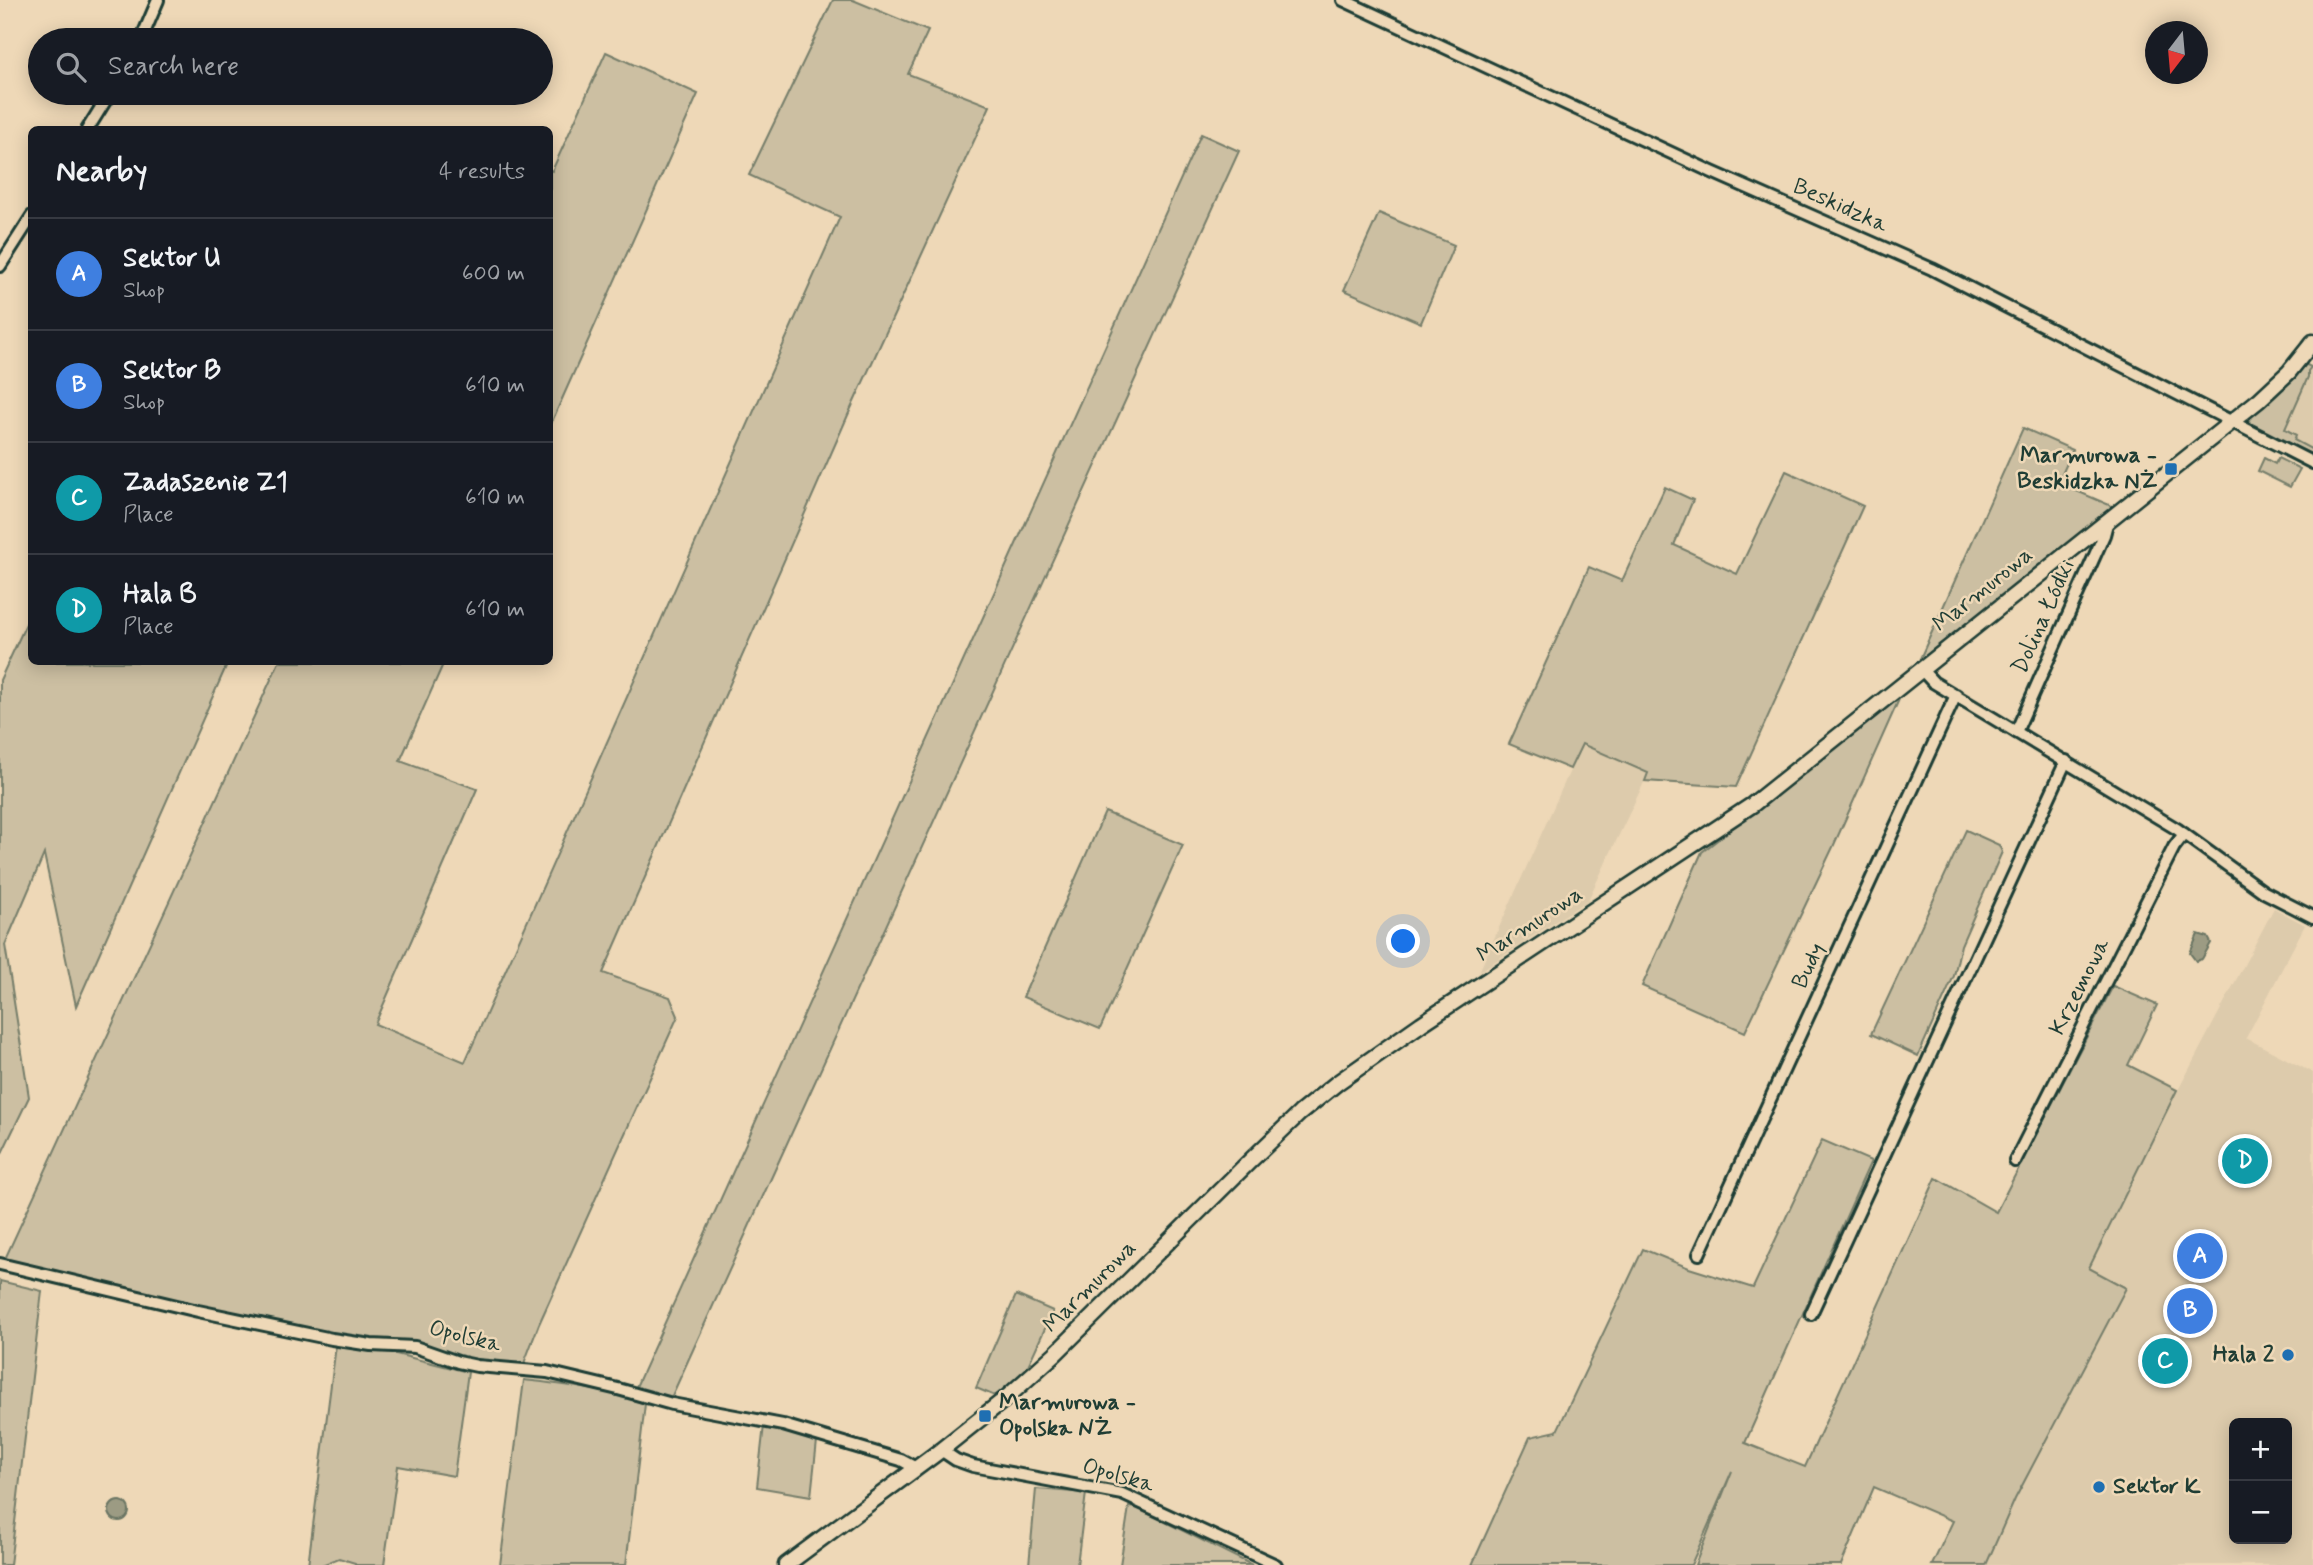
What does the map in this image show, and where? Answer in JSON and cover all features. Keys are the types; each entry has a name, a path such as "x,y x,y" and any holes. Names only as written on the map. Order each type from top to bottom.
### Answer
{"street":[{"path":"146,28 158,0"},
{"name":"Beskidzka","path":"1343,0 1712,172 1932,269 2313,463"},
{"path":"89,126 103,105"},
{"path":"0,266 28,222"},
{"name":"Marmurowa","path":"786,1565 1001,1402 1055,1354 1300,1113 1337,1083 1421,1024 1752,806 2231,422 2281,380 2313,342"},
{"name":"Dolina Łódki","path":"2016,732 2104,535 2108,520"},
{"path":"1921,670 1934,682 2184,834 2252,885 2313,918"},
{"name":"Budy","path":"1699,1254 1956,695"},
{"path":"1811,1314 2066,761"},
{"name":"Krzemowa","path":"2015,1161 2174,847 2184,834"},
{"name":"Opolska","path":"0,1264 185,1308 332,1339 371,1345 415,1347 468,1364 547,1373 672,1404 783,1425 901,1460 916,1468"},
{"name":"Opolska","path":"941,1450 956,1460 973,1466 1101,1489 1130,1497 1276,1565"}],"shaded area":[{"path":"833,0 853,0 928,31 908,74 990,106 848,415 603,973 670,997 678,1016 539,1324 523,1366 375,1342 145,1294 4,1261 278,665 443,665 400,761 477,789 375,1024 465,1062 840,217 749,175"},
{"path":"606,52 698,94 553,419 553,169"},
{"path":"1201,134 1239,151 671,1398 635,1389"},
{"path":"1379,213 1454,245 1421,323 1344,290"},
{"path":"2305,364 2311,367 2308,377 2285,429 2296,435 2294,440 2313,450 2313,455 2253,426 2249,421 2250,416 2270,401"},
{"path":"2313,364 2313,450 2258,422 2307,366 2311,367"},
{"path":"2023,428 2073,450 2058,483 2114,507 1919,661"},
{"path":"2264,458 2275,464 2278,458 2300,469 2290,487 2258,471"},
{"path":"1786,471 1863,506 1736,787 1645,781 1648,773 1582,744 1570,769 1509,744 1589,567 1622,581 1665,487 1693,500 1674,545 1737,574"},
{"path":"28,619 28,665 227,665 76,1006 44,854 5,945 29,1097 0,1157 0,680"},
{"path":"1900,697 1833,847 1745,1032 1642,986 1702,852"},
{"path":"1582,744 1648,774 1588,900 1479,972"},
{"path":"1105,812 1183,845 1100,1029 1023,997"},
{"path":"1966,830 1999,845 2002,852 1961,945 1954,976 1918,1056 1871,1034"},
{"path":"2274,908 2305,925 2246,1038 2313,1073 2313,1565 1981,1565 2116,1282 2086,1265"},
{"path":"2198,934 2208,937 2211,943 2202,959 2196,961 2190,953"},
{"path":"2113,986 2157,1005 2128,1065 2177,1090 2089,1268 2126,1288 2015,1499 1986,1565 1932,1565 1953,1521 1874,1487 1841,1565 1695,1565 1732,1471 1691,1565 1472,1565 1530,1437 1557,1431 1643,1249 1689,1268 1753,1288 1822,1140 1871,1161 1745,1443 1805,1467 1936,1178 1996,1212"},
{"path":"0,1281 42,1291 10,1565 0,1565"},
{"path":"1016,1295 1053,1311 1026,1370 995,1396 976,1388"},
{"path":"336,1345 388,1352 468,1372 454,1476 398,1466 384,1565 355,1565 339,1558 322,1565 308,1565"},
{"path":"524,1380 600,1391 645,1404 626,1565 500,1565"},
{"path":"764,1425 817,1441 811,1496 757,1487"},
{"path":"1036,1489 1086,1493 1077,1565 1029,1565"},
{"path":"119,1501 126,1504 129,1511 126,1518 119,1521 112,1518 109,1511 112,1504"},
{"path":"1129,1507 1137,1508 1252,1565 1120,1565"}],"place":[{"name":"Marmurowa - Beskidzka NŻ","path":"2171,469"},
{"name":"Hala B","path":"2245,1161"},
{"name":"Sektor U","path":"2200,1256"},
{"name":"Sektor B","path":"2190,1311"},
{"name":"Hala 2","path":"2288,1355"},
{"name":"Zadaszenie Z1","path":"2165,1361"},
{"name":"Marmurowa - Opolska NŻ","path":"985,1416"},
{"name":"Sektor K","path":"2099,1487"}]}
